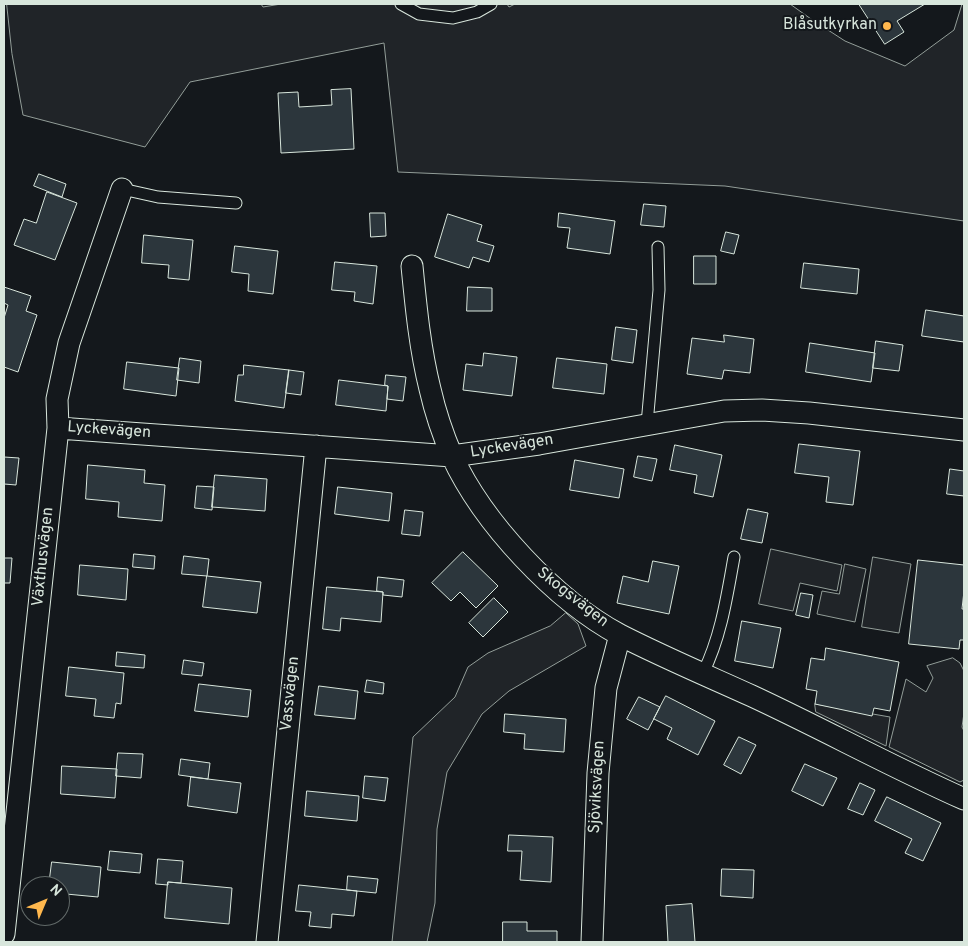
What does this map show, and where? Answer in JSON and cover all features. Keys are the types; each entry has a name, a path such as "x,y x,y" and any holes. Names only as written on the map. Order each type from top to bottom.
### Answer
{"street":[{"name":"Växthusvägen","path":"4,934 58,428 58,399 69,343 122,189"},
{"name":"Skogsvägen","path":"412,266 419,330 430,389 452,456 487,514 505,538 529,564 556,590 589,616 620,635 964,799"},
{"name":"Lyckevägen","path":"58,428 452,456 539,444 724,411 762,410 809,413 964,430"},
{"name":"Vassvägen","path":"267,942 316,446"},
{"name":"Sjöviksvägen","path":"592,942 598,773 606,688 620,635"}],"lane":[{"path":"401,4 419,14 453,18 478,12 491,4"},
{"path":"122,189 158,197 236,203"},
{"path":"647,424 659,290 658,247"},
{"path":"703,674 711,657 724,612 734,556"}],"shaded area":[{"path":"7,4 261,4 263,7 281,4 507,4 509,7 515,4 790,4 845,41 905,66 954,30 962,4 964,4 964,221 725,186 398,172 384,43 190,82 145,147 23,115 12,54"},
{"path":"771,549 842,565 837,591 800,583 793,611 759,604"},
{"path":"873,557 911,564 899,633 862,627"},
{"path":"845,564 866,569 855,622 817,614 822,591 839,594"},
{"path":"566,613 578,624 586,646 509,691 482,714 447,772 437,829 435,903 427,942 392,942 413,737 455,697 468,667 488,653 550,626"},
{"path":"953,658 960,663 964,671 962,727 964,731 964,780 960,782 889,747 906,679 926,692 933,678 927,666"},
{"path":"815,704 890,717 886,746 816,712"}],"building":[{"name":"Blåsutkyrkan","path":"859,4 925,4 897,21 904,32 885,44"},
{"path":"351,89 354,149 281,153 278,93 298,92 299,107 332,105 331,90"},
{"path":"39,174 66,184 62,197 34,186"},
{"path":"47,192 77,203 55,260 14,245 24,219 36,223"},
{"path":"644,204 666,206 664,227 641,225"},
{"path":"370,213 385,213 386,236 371,237"},
{"path":"559,213 615,221 610,254 567,248 570,228 558,227"},
{"path":"448,214 482,225 477,241 494,246 489,262 473,257 469,268 435,257"},
{"path":"726,232 739,235 734,254 721,251"},
{"path":"144,235 193,240 189,280 168,278 169,265 142,263"},
{"path":"235,246 278,251 273,294 248,291 249,274 232,272"},
{"path":"694,256 716,256 716,284 694,284"},
{"path":"335,262 377,266 373,304 354,301 355,292 332,290"},
{"path":"804,263 859,269 857,294 801,288"},
{"path":"4,287 31,296 26,311 37,315 18,372 4,367 4,318 8,305 4,303"},
{"path":"468,287 492,288 492,311 467,311"},
{"path":"926,310 964,316 964,342 922,336"},
{"path":"616,327 637,330 633,363 612,360"},
{"path":"724,335 754,339 750,373 724,370 722,379 687,374 692,338 724,342"},
{"path":"876,341 903,345 899,371 873,368"},
{"path":"810,343 875,353 871,382 806,372"},
{"path":"484,353 517,357 512,396 463,390 466,364 482,366"},
{"path":"180,358 201,361 199,383 177,380"},
{"path":"557,358 607,364 604,394 553,388"},
{"path":"127,362 179,368 176,396 124,389"},
{"path":"244,365 289,370 284,408 235,401 238,375 243,375"},
{"path":"289,370 304,372 301,395 286,393"},
{"path":"386,375 406,377 403,401 387,399 388,386 385,385"},
{"path":"339,380 388,386 386,411 336,405"},
{"path":"799,444 860,451 853,505 826,502 829,477 795,473"},
{"path":"675,445 722,455 713,497 694,493 697,475 670,470"},
{"path":"638,456 657,459 652,481 634,477"},
{"path":"4,457 19,458 16,485 4,484"},
{"path":"575,460 624,469 619,498 570,490"},
{"path":"88,465 145,470 144,483 165,485 162,521 118,517 119,502 86,499"},
{"path":"950,469 964,471 964,496 947,494"},
{"path":"215,475 267,479 265,511 212,507"},
{"path":"197,486 214,487 212,510 195,508"},
{"path":"338,487 392,493 389,521 335,514"},
{"path":"748,509 768,513 762,543 741,539"},
{"path":"405,510 423,512 420,536 402,534"},
{"path":"463,552 498,586 476,608 460,592 451,601 432,583"},
{"path":"134,554 155,556 154,569 133,567"},
{"path":"184,556 209,559 207,576 182,574"},
{"path":"4,558 12,558 10,583 4,583"},
{"path":"918,560 964,565 962,609 964,609 964,640 960,640 959,649 909,644"},
{"path":"653,561 679,566 669,614 617,603 623,576 648,582"},
{"path":"80,565 128,569 126,600 78,595"},
{"path":"207,576 261,582 257,613 203,607"},
{"path":"378,577 404,580 402,597 383,595 383,592 377,591"},
{"path":"327,587 383,592 381,622 341,618 340,631 323,629"},
{"path":"801,593 813,595 809,618 796,615"},
{"path":"494,598 508,612 483,637 469,623"},
{"path":"742,621 781,628 773,668 735,661"},
{"path":"826,648 899,662 890,711 874,708 872,716 815,704 817,691 806,689 811,658 824,660"},
{"path":"117,652 145,655 144,668 116,666"},
{"path":"184,660 204,663 202,676 182,674"},
{"path":"69,667 124,673 121,704 116,703 114,718 94,716 96,699 66,696"},
{"path":"367,680 384,683 383,694 365,692"},
{"path":"199,684 251,690 248,717 195,711"},
{"path":"319,686 358,691 355,719 315,715"},
{"path":"666,696 715,721 698,755 667,739 672,728 654,719"},
{"path":"639,697 660,707 648,730 627,719"},
{"path":"505,714 566,719 564,752 524,749 525,734 504,732"},
{"path":"739,737 756,745 741,774 724,765"},
{"path":"118,753 143,754 141,778 116,776"},
{"path":"181,759 210,763 208,779 179,775"},
{"path":"805,764 837,778 823,806 792,791"},
{"path":"62,766 117,769 115,798 61,794"},
{"path":"365,776 388,778 385,801 363,798"},
{"path":"191,777 241,783 237,813 188,806"},
{"path":"860,783 875,790 863,815 848,809"},
{"path":"307,791 359,796 357,821 305,816"},
{"path":"887,797 941,823 923,861 905,853 912,839 875,821"},
{"path":"509,835 553,837 551,882 520,880 522,851 508,851"},
{"path":"110,851 142,854 140,873 108,870"},
{"path":"158,859 183,861 181,883 168,882 168,885 156,884"},
{"path":"52,862 101,867 98,897 70,894 70,876 50,876"},
{"path":"722,869 754,870 753,898 721,896"},
{"path":"348,876 378,879 376,893 347,890"},
{"path":"168,882 232,888 229,924 165,918"},
{"path":"299,885 357,891 354,916 332,914 331,928 309,926 311,912 296,911"},
{"path":"692,904 695,942 668,942 666,906"},
{"path":"503,922 527,922 527,931 557,931 557,942 503,942"}],"place":[{"name":"Blåsutkyrkan","path":"887,26"}]}
